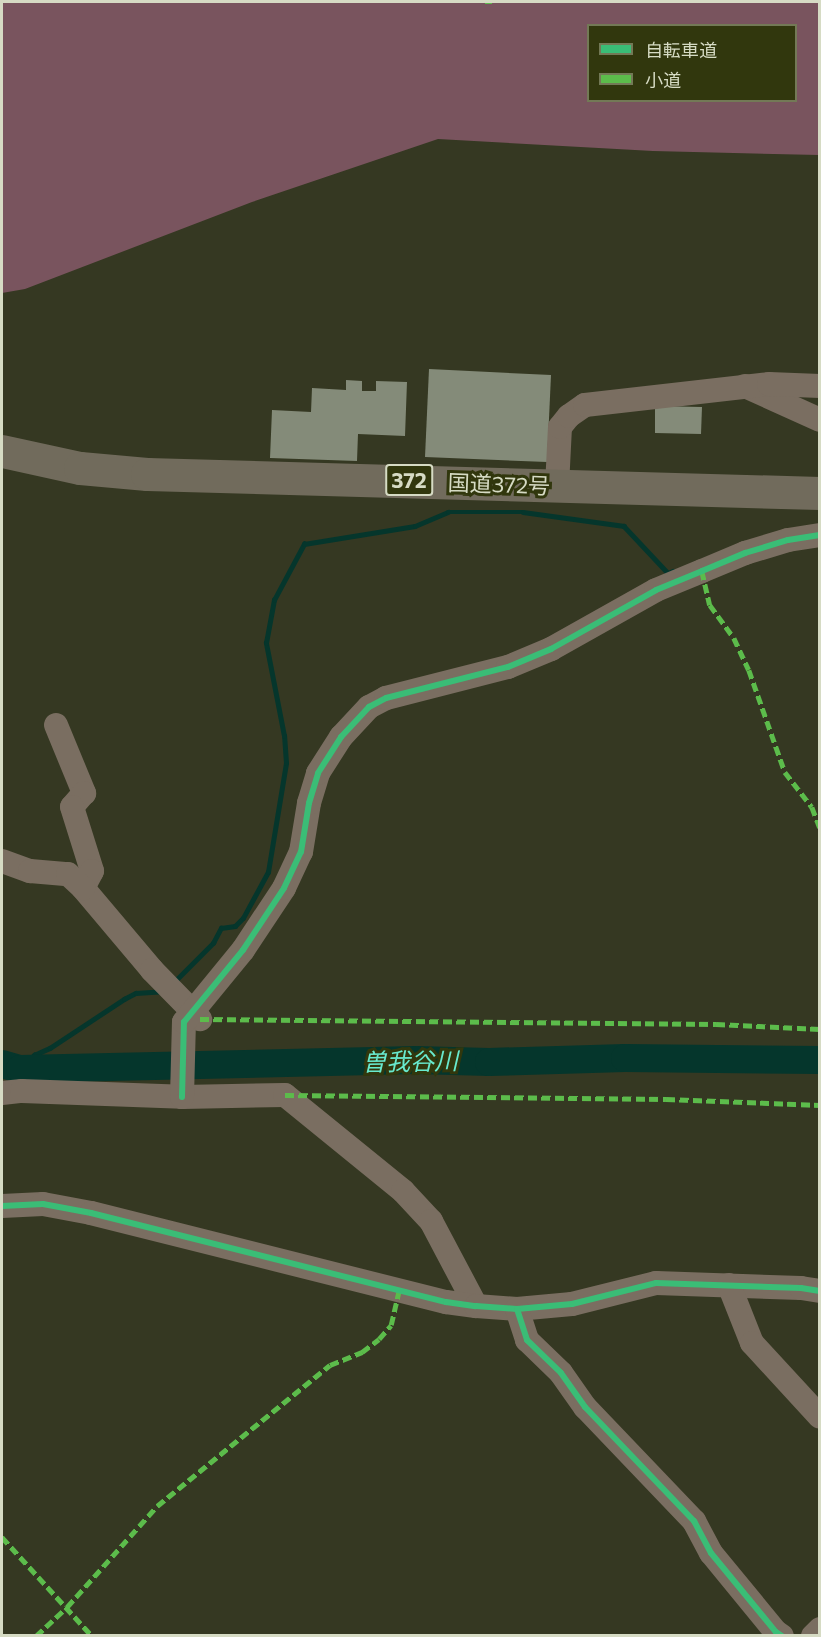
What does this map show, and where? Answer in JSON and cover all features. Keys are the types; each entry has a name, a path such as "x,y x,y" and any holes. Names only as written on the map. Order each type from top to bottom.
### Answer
{"highway":[{"name":"国道372号","path":"2,451 80,468 147,474 819,493"}],"street":[{"path":"745,386 819,420"},
{"path":"557,486 560,427 569,416 585,405 745,386 819,386"},
{"path":"181,1092 189,1015 243,950 284,888 301,852 309,803 318,773 341,737 369,707 386,698 508,667 551,649 657,590 756,549 788,540 819,535"},
{"path":"56,725 84,793 72,807 92,871 83,888"},
{"path":"2,861 30,871 68,874 83,888 189,1015"},
{"path":"2,1093 22,1091 181,1092 285,1095 403,1191 431,1221 476,1306"},
{"path":"2,1206 43,1204 91,1213 446,1302 476,1306 517,1309 572,1304 656,1283 819,1291"},
{"path":"729,1285 752,1343 819,1418"},
{"path":"517,1309 527,1340 561,1373 585,1407 694,1521 711,1553 776,1632 782,1635"},
{"path":"813,1635 819,1629"}],"shaded area":[{"path":"2,2 819,2 819,155 653,151 438,139 252,202 25,289 2,293"}],"building":[{"path":"429,369 551,375 547,462 425,457"},
{"path":"346,380 362,381 362,391 376,391 376,381 407,382 405,436 358,434 357,461 270,458 272,410 311,412 312,388 346,390"},
{"path":"655,406 702,407 701,434 655,433"}],"waterway":[{"path":"173,983 213,943 221,928 235,926 243,918 268,872 286,763 284,736 266,643 274,600 304,544 415,526 448,512 523,512 624,526 668,573 673,571"},
{"path":"20,1069 34,1055 50,1048 124,999 136,993 162,991"},
{"name":"曽我谷川","path":"2,1064 20,1069 416,1060 489,1062 625,1058 820,1060"}],"marked path":[{"path":"485,2 492,2"},
{"path":"702,571 710,605 734,638 749,670 785,772 812,807 820,828"},
{"path":"200,1019 716,1024 820,1029"},
{"path":"285,1095 666,1099 820,1105"},
{"path":"36,1636 67,1607 157,1506 330,1365 362,1352 379,1339 391,1325 399,1290"},
{"path":"2,1537 92,1636"}],"cycle path":[{"path":"182,1097 184,1022 243,950 284,888 301,852 309,803 318,773 341,737 369,707 386,698 508,667 551,649 656,590 745,553 788,540 820,535"},
{"path":"2,1206 43,1204 91,1213 446,1302 476,1306 517,1309 572,1304 656,1283 801,1288 820,1291"},
{"path":"517,1309 527,1340 561,1373 585,1407 694,1521 711,1553 776,1632 782,1636"}]}
